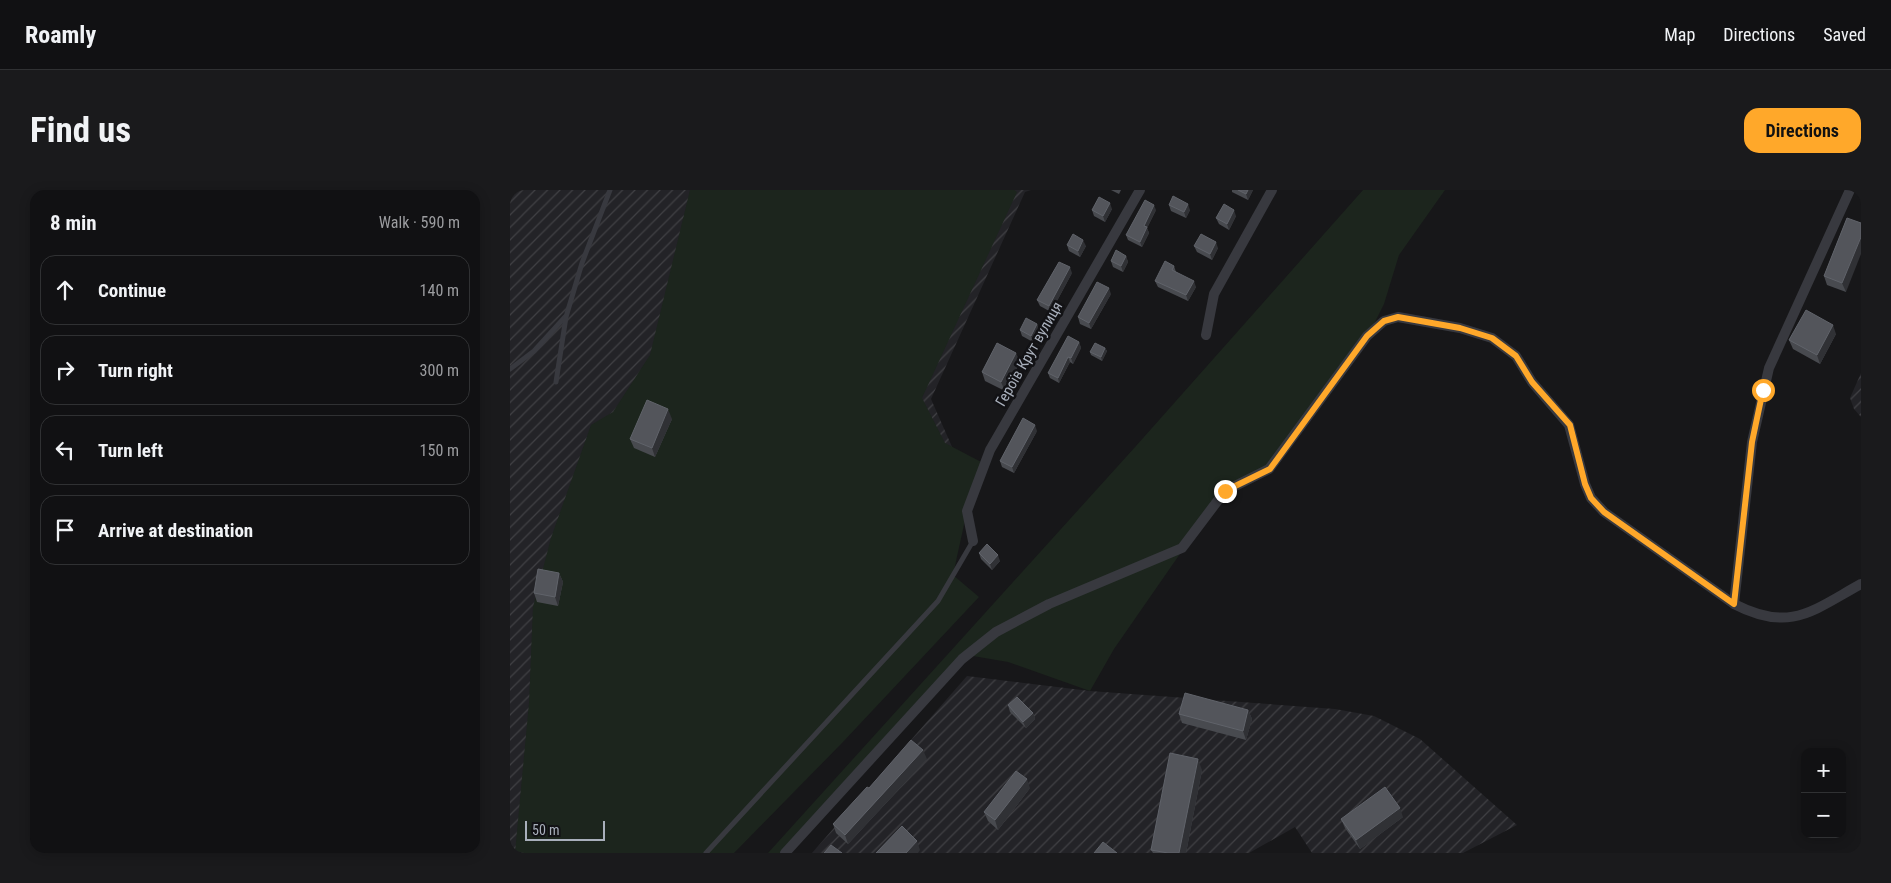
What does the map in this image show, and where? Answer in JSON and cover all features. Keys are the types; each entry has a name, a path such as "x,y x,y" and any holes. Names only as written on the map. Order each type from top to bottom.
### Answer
{"street":[{"name":"Героїв Крут вулиця","path":"973,541 967,511 990,450 1140,190"},
{"path":"1206,334 1214,294 1272,190"},
{"path":"1734,604 1752,442 1769,368 1850,190"},
{"path":"785,853 962,660 996,632 1050,604 1182,548 1225,491 1270,469 1367,336 1384,321 1398,317 1460,328 1492,338 1516,356 1532,382 1570,425 1585,484 1604,512 1734,604 1762,616 1779,619 1796,617 1804,615 1861,584"}],"lane":[{"path":"556,382 566,317 582,263 610,190"},
{"path":"510,370 534,351 566,317"},
{"path":"706,853 938,601 973,541"}],"shaded area":[{"path":"510,190 1031,190 1025,192 931,399 960,465 693,853 510,853"},
{"path":"690,190 1014,190 1017,192 922,398 945,443 985,464 967,511 953,575 979,597 842,743 734,853 515,853 529,703 533,607 551,538 591,425 613,412 650,355"},
{"path":"1363,190 1445,190 1399,255 1384,304 1372,328 1269,469 1225,489 1114,649 1090,691 1008,662 967,655 785,853 768,853 1136,446"},
{"path":"1861,373 1861,417 1854,409 1850,398"},
{"path":"967,676 1090,691 1335,709 1374,716 1420,739 1517,825 1463,853 1312,853 1295,827 1249,853 812,853"}],"building":[{"path":"1238,190 1248,190 1246,194"},
{"path":"1173,196 1188,204 1184,212 1169,205"},
{"path":"1099,197 1110,203 1103,216 1092,210"},
{"path":"1145,200 1154,205 1144,226 1147,227 1140,242 1126,235"},
{"path":"1224,204 1234,210 1227,224 1216,218"},
{"path":"1847,218 1861,223 1861,237 1842,283 1824,276"},
{"path":"1073,234 1083,240 1078,251 1067,245"},
{"path":"1201,234 1216,242 1210,254 1194,246"},
{"path":"1116,250 1126,256 1121,266 1111,261"},
{"path":"1165,261 1174,266 1172,270 1194,281 1186,295 1155,281"},
{"path":"1059,262 1070,267 1049,306 1037,300"},
{"path":"1097,282 1109,288 1089,323 1078,317"},
{"path":"1806,310 1833,325 1817,355 1789,340"},
{"path":"1026,318 1037,324 1031,336 1020,330"},
{"path":"1068,336 1079,342 1071,358 1068,357 1058,378 1048,373"},
{"path":"997,343 1016,353 1001,382 982,372"},
{"path":"1095,343 1105,348 1101,357 1090,352"},
{"path":"647,400 668,409 652,448 630,439"},
{"path":"1023,418 1035,425 1012,467 1000,461"},
{"path":"987,544 998,555 990,564 979,553"},
{"path":"538,569 559,573 555,597 534,593"},
{"path":"1185,693 1248,710 1243,731 1179,714"},
{"path":"1017,697 1033,713 1023,722 1008,705"},
{"path":"911,740 923,750 845,835 833,824 867,787 869,788"},
{"path":"1170,753 1198,759 1179,853 1151,850"},
{"path":"1016,771 1027,779 995,820 984,812"},
{"path":"1385,787 1400,808 1356,840 1341,819"},
{"path":"902,826 917,841 906,853 876,853"},
{"path":"1103,842 1117,853 1094,853"},
{"path":"831,845 842,853 824,853"}],"route":[{"path":"1225,491 1252,480 1270,469 1367,336 1384,321 1398,317 1460,328 1492,338 1516,356 1532,382 1570,425 1576,455 1585,484 1591,498 1604,512 1734,604 1752,442 1763,390"}]}
